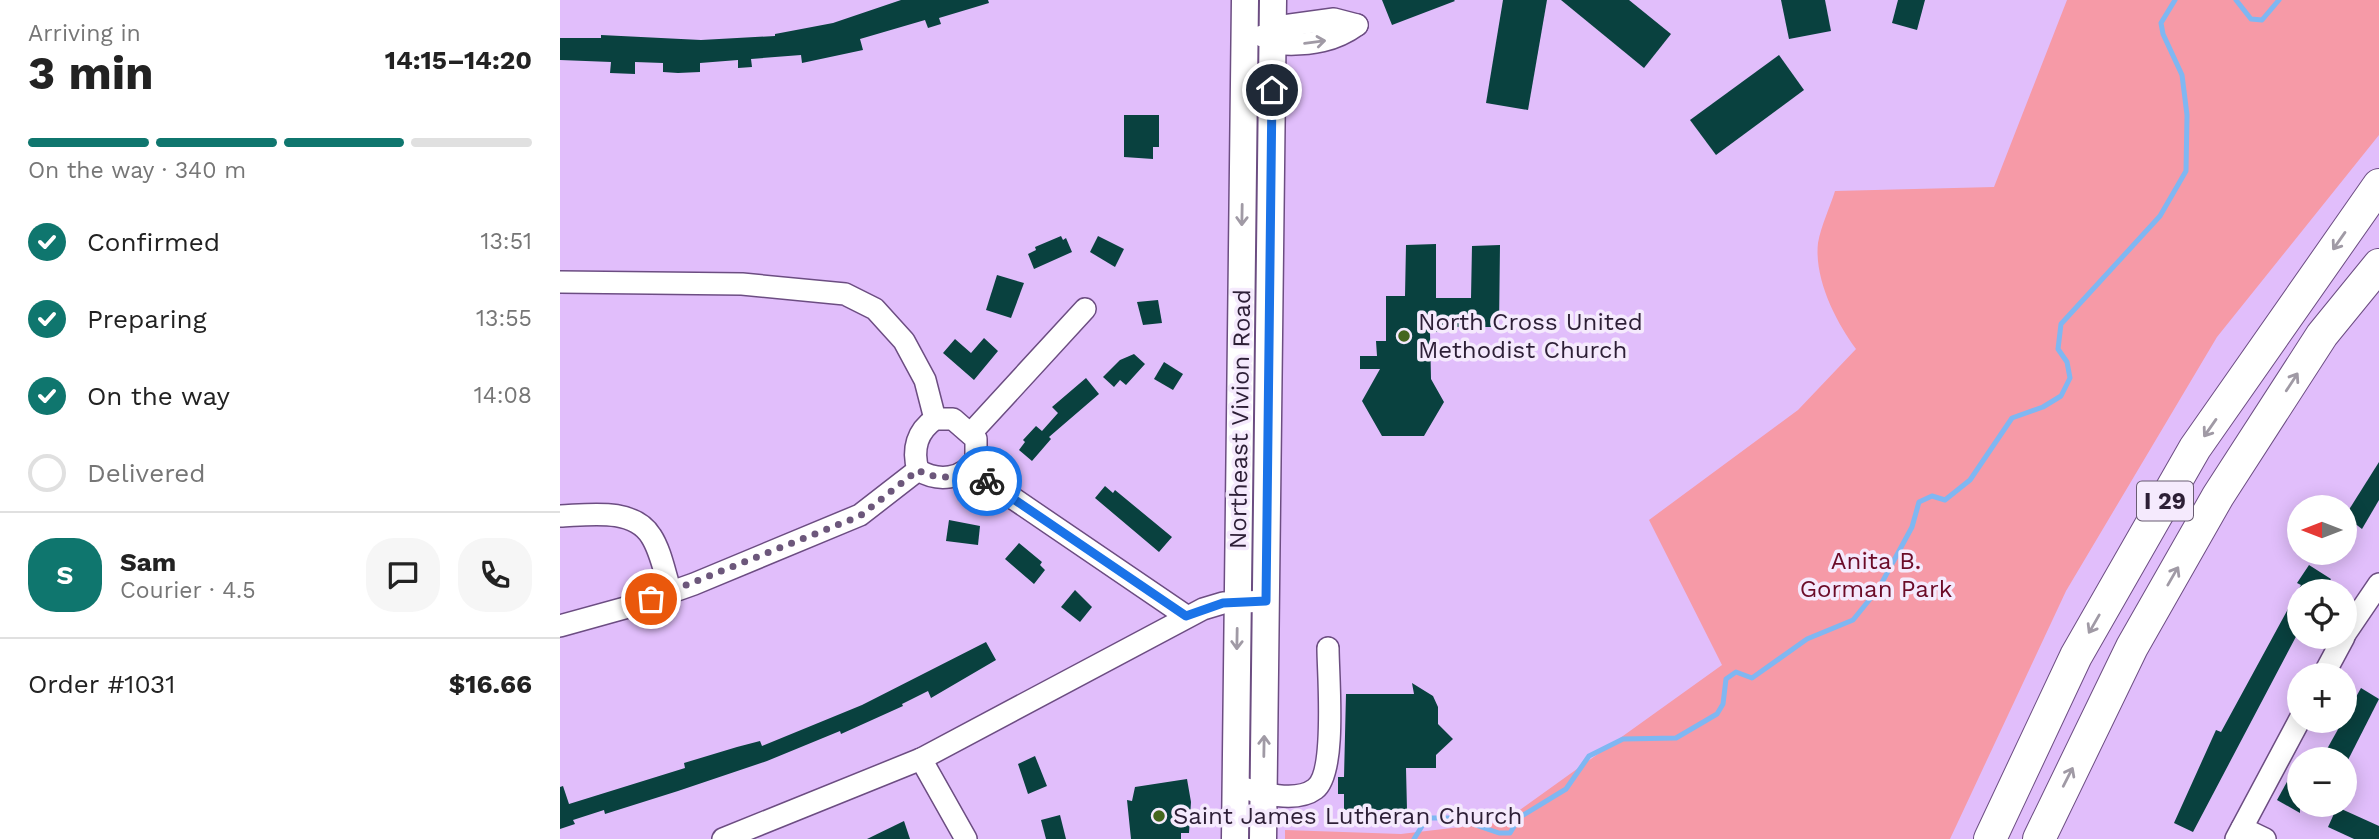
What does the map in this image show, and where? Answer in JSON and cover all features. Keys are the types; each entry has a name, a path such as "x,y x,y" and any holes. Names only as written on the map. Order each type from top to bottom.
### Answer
{"highway":[{"name":"I 29","path":"1990,839 2076,656 2195,448 2379,186"},
{"name":"I 29","path":"2039,839 2132,647 2218,496 2322,335 2379,265"}],"main road":[{"name":"Northeast Vivion Road","path":"1235,839 1245,0"},
{"name":"Northeast Vivion Road","path":"1263,839 1273,0"},
{"path":"1243,170 1253,186 1271,200"}],"street":[{"path":"1244,36 1273,36"},
{"path":"560,282 742,284 845,294 874,309 904,341 925,380 935,419"},
{"path":"972,432 1085,309"},
{"path":"935,419 953,419 972,432 978,447 970,469 962,474 938,478 918,470 914,457 924,426 935,419"},
{"path":"970,469 1186,616"},
{"path":"560,626 671,592 860,516 918,470"},
{"path":"560,516 614,516 642,526 652,536 671,592"},
{"path":"2357,617 2379,584"},
{"path":"723,839 921,759 1186,616 1223,603 1266,601"},
{"path":"1236,786 1264,794 1302,794 1314,790 1321,783 1328,764 1328,648"},
{"path":"2265,839 2239,833 2293,733"},
{"path":"921,759 966,839"}],"green space":[{"name":"Anita B. Gorman Park","path":"2067,0 2379,0 2379,135 2217,337 2066,591 1950,839 1285,839 1285,830 1401,834 1503,822 1722,665 1649,520 1798,410 1856,349 1834,313 1819,271 1818,243 1835,191 1994,187"}],"building":[{"path":"901,0 988,0 989,3 939,18 941,24 928,28 925,20 860,39 863,50 802,63 801,55 751,59 752,67 738,68 738,60 700,63 700,72 678,73 663,72 663,63 635,62 635,74 610,73 611,62 560,60 560,38 601,38 601,35 701,40 775,36 833,23"},
{"path":"1382,0 1454,0 1455,1 1392,25"},
{"path":"1503,0 1547,0 1528,110 1486,103"},
{"path":"1561,0 1629,0 1671,34 1644,68"},
{"path":"1781,0 1825,0 1831,31 1789,39"},
{"path":"1898,0 1925,0 1917,30 1892,23"},
{"path":"1779,55 1804,90 1716,155 1690,120"},
{"path":"1124,115 1159,115 1159,147 1153,147 1153,159 1124,157"},
{"path":"1061,236 1063,240 1066,238 1072,252 1034,269 1028,254 1036,250 1035,247"},
{"path":"1098,236 1124,249 1115,267 1090,252"},
{"name":"North Cross United Methodist Church","path":"1436,244 1436,298 1471,298 1472,246 1500,245 1499,327 1447,327 1447,332 1430,332 1431,379 1444,402 1424,436 1382,436 1362,401 1380,369 1360,369 1360,356 1377,356 1376,341 1386,341 1386,296 1405,296 1406,245"},
{"path":"997,275 1024,283 1011,318 986,310"},
{"path":"1158,300 1162,323 1143,325 1137,302"},
{"path":"984,338 998,351 974,380 943,353 955,339 971,353"},
{"path":"1134,354 1145,364 1126,385 1120,380 1114,387 1103,377 1120,360"},
{"path":"1164,362 1183,374 1173,390 1154,379"},
{"path":"1086,378 1099,394 1049,437 1051,439 1032,461 1019,450 1025,442 1023,440 1036,426 1042,431 1058,413 1052,407"},
{"path":"2379,462 2379,500 2362,529 2357,525 2357,497"},
{"path":"1105,486 1113,493 1115,490 1172,537 1159,552 1095,498"},
{"path":"949,520 980,526 978,545 946,541"},
{"path":"1019,543 1042,562 1040,565 1045,570 1034,584 1005,559"},
{"path":"2309,565 2331,579 2300,579"},
{"path":"1075,590 1092,607 1080,622 1061,607"},
{"path":"2287,611 2287,649 2289,649 2193,832 2174,823 2216,730 2221,732"},
{"path":"986,642 996,660 931,698 928,691 902,704 903,706 841,734 840,731 767,761 678,791 605,814 604,810 573,820 575,824 560,829 560,787 563,786 569,804 685,768 684,763 737,747 760,741 762,746 862,705"},
{"path":"1412,683 1433,696 1438,707 1438,724 1453,739 1436,755 1436,768 1406,768 1407,810 1344,810 1344,794 1338,794 1338,777 1344,777 1346,694 1414,694"},
{"path":"2361,688 2379,699 2355,747 2328,747 2336,733 2357,733 2357,695"},
{"path":"1035,756 1047,786 1028,794 1018,764"},
{"name":"Saint James Lutheran Church","path":"1187,779 1191,802 1189,833 1181,833 1181,839 1131,839 1127,800 1132,801 1135,787"},
{"path":"2287,782 2287,806 2277,800"},
{"path":"1060,815 1066,839 1046,839 1041,820"},
{"path":"2357,816 2379,826 2379,839 2354,839 2328,827 2332,817"},
{"path":"904,821 910,839 867,839"}],"waterway":[{"path":"1414,839 1427,818 1455,818 1499,833 1510,833 1520,817 1566,789 1589,756 1623,739 1676,738 1717,714 1723,704 1726,679 1736,672 1752,678 1807,639 1853,620 1879,588 1912,527 1919,502 1932,496 1945,500 1970,480 2012,418 2043,407 2061,396 2070,378 2067,362 2058,349 2061,324 2160,216 2186,171 2187,115 2182,75 2163,34 2161,23 2175,0"},
{"path":"2236,0 2251,19 2262,20 2279,0"}],"way so far":[{"path":"651,599 860,516 918,470 938,478 962,474 970,469 987,481"}],"place":[{"name":"North Cross United Methodist Church","path":"1404,336"},
{"name":"Saint James Lutheran Church","path":"1159,816"}],"route":[{"path":"987,481 1186,616 1223,603 1266,601 1272,90"}]}
